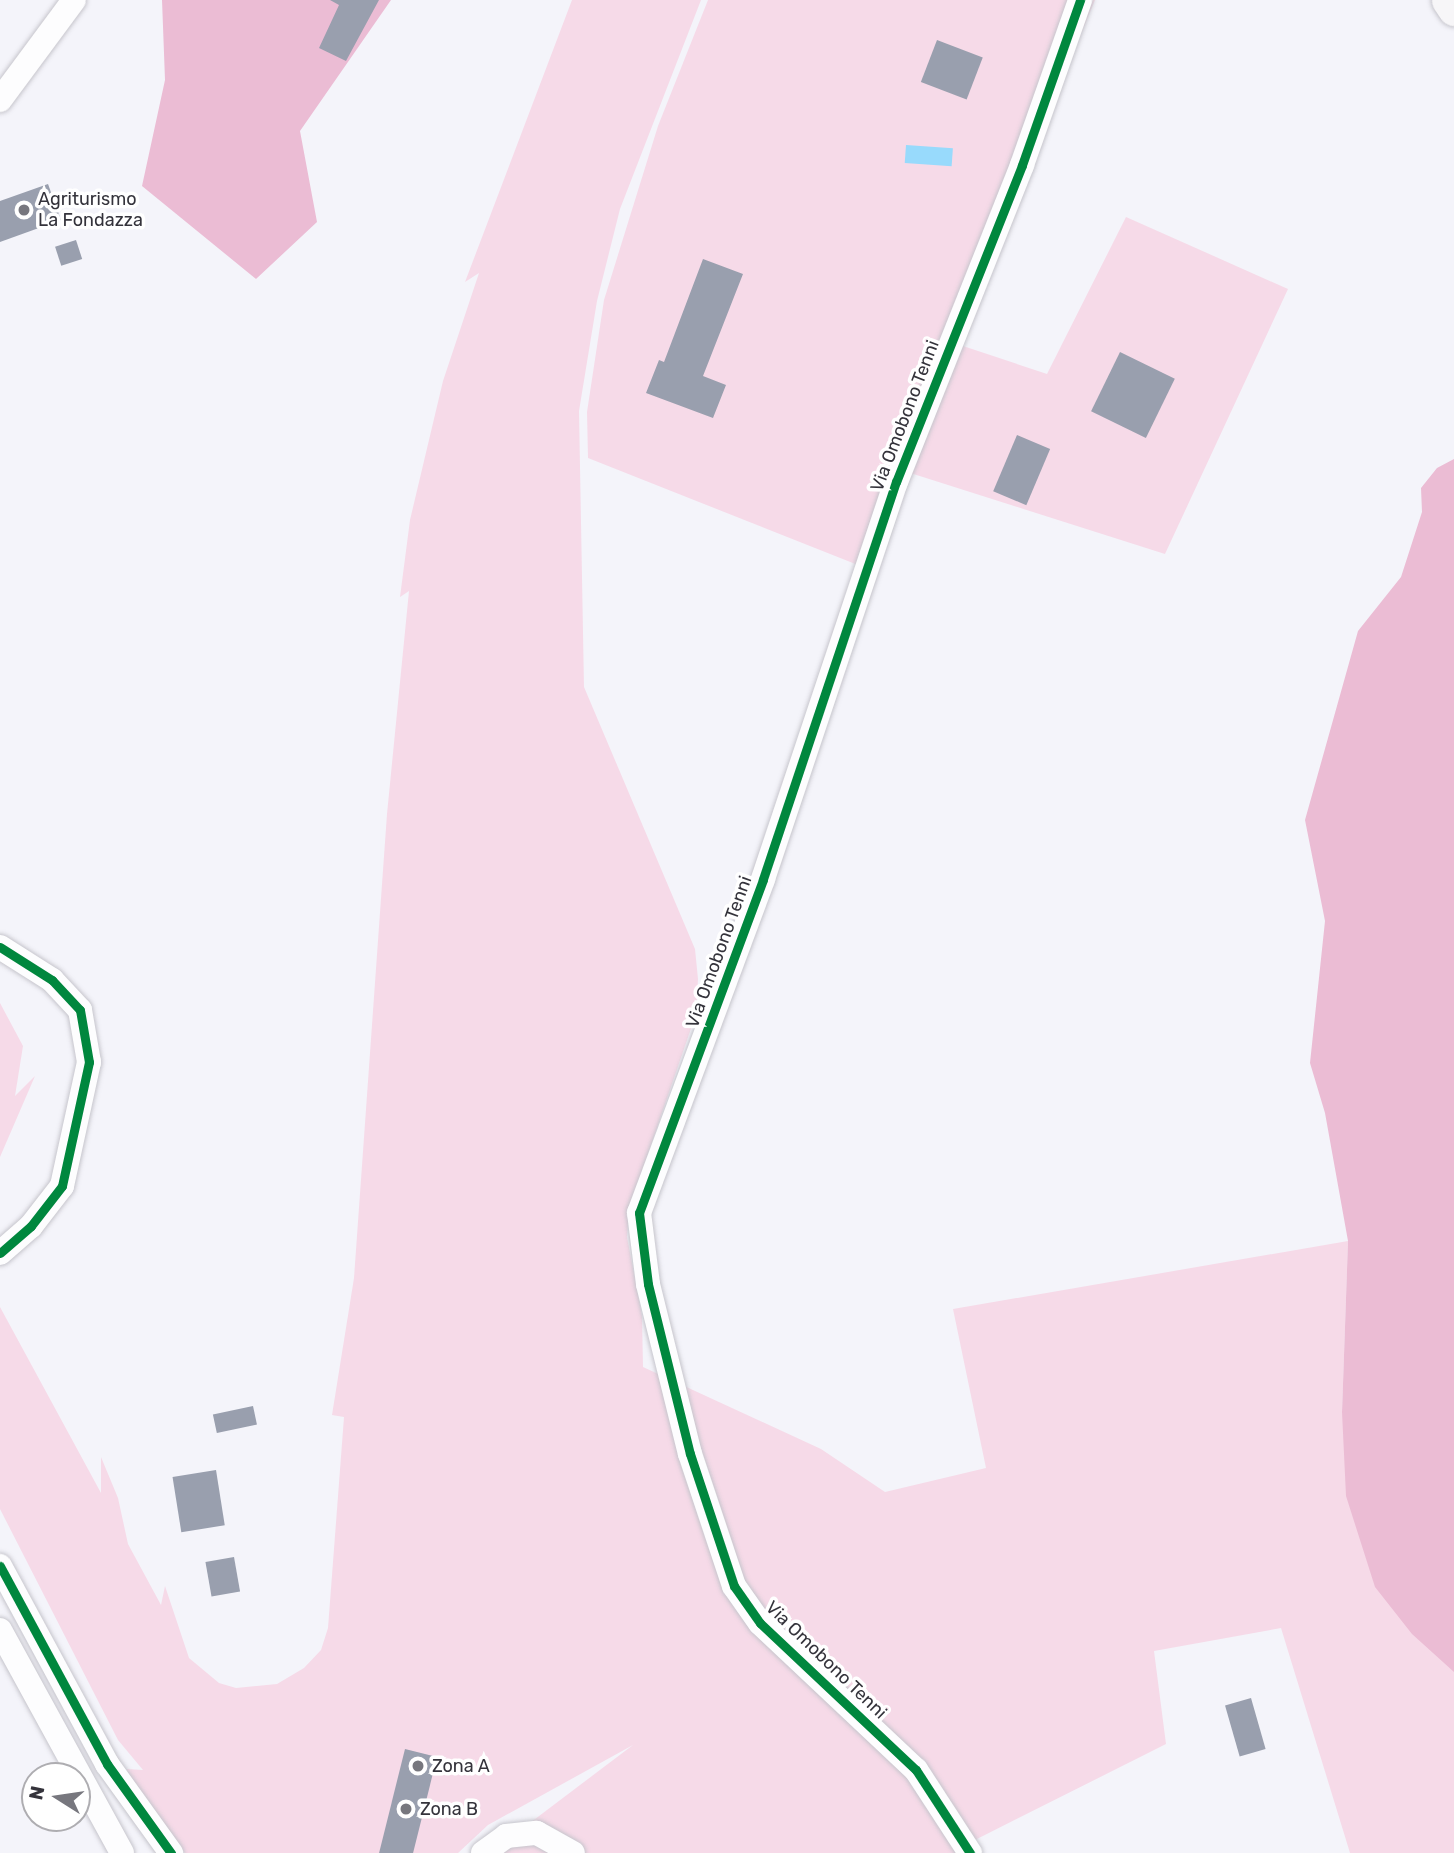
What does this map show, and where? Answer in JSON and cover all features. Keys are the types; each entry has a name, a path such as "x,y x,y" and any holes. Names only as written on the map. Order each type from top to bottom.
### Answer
{"street":[{"path":"0,100 74,0"},
{"name":"Via Omobono Tenni","path":"970,1853 916,1770 760,1623 734,1586 690,1454 648,1284 639,1213 763,878 896,482 1022,165 1080,0"},
{"path":"1448,0 1454,9"},
{"path":"0,947 52,980 80,1010 89,1062 62,1186 31,1226 0,1253"},
{"path":"0,1566 107,1764 171,1853"},
{"path":"0,1630 122,1853"},
{"path":"483,1853 506,1836 537,1833 573,1853"}],"shaded area":[{"path":"162,0 391,0 300,131 317,222 256,279 142,186 165,80"},
{"path":"572,0 701,0 620,209 597,301 579,411 584,687 695,949 698,979 696,1014 629,1209 627,1237 642,1316 643,1367 821,1449 885,1492 986,1468 953,1309 1348,1241 1342,1412 1454,1667 1454,1853 1350,1853 1281,1628 1154,1651 1166,1744 965,1845 969,1853 490,1853 633,1745 488,1825 458,1853 185,1853 125,1776 127,1769 143,1770 118,1740 0,1509 0,1307 101,1493 101,1457 118,1498 128,1544 161,1605 165,1586 189,1658 219,1683 236,1688 277,1684 304,1668 321,1650 328,1628 344,1417 332,1415 354,1278 387,814 409,591 400,597 410,520 443,381 479,273 465,282"},
{"path":"708,0 1095,0 954,343 1047,374 1126,217 1288,289 1165,554 904,471 868,569 588,458 587,412 604,300 658,126"},
{"path":"1454,459 1454,1672 1412,1634 1375,1587 1346,1496 1342,1412 1348,1241 1325,1113 1310,1063 1325,921 1305,820 1358,631 1401,577 1422,512 1421,488 1437,468"},
{"path":"0,1003 23,1046 15,1096 35,1076 0,1157"}],"water":[{"path":"906,145 953,148 952,166 905,163"}],"building":[{"path":"330,0 379,0 346,61 319,48 339,5"},
{"path":"937,40 983,58 967,100 921,82"},
{"path":"48,184 61,220 0,242 0,201"},
{"path":"76,240 82,259 61,266 55,247"},
{"path":"703,259 743,274 703,376 726,385 713,418 646,393 659,360 664,362"},
{"path":"1120,352 1175,379 1146,438 1091,411"},
{"path":"1017,435 1050,449 1026,505 993,491"},
{"path":"253,1406 257,1425 217,1433 213,1415"},
{"path":"216,1470 225,1525 181,1532 173,1477"},
{"path":"234,1557 240,1591 212,1597 205,1562"},
{"path":"1251,1698 1266,1749 1240,1756 1225,1705"},
{"path":"405,1749 437,1757 413,1853 379,1853"}],"cycle path":[{"path":"970,1853 916,1770 760,1623 734,1586 690,1454 648,1284 639,1213 763,879 896,482 1022,165 1080,0"},
{"path":"0,947 52,980 80,1010 89,1062 62,1186 31,1226 0,1253"},
{"path":"0,1566 107,1764 171,1853"}],"place":[{"name":"Agriturismo La Fondazza","path":"24,210"},
{"name":"Zona A","path":"418,1766"},
{"name":"Zona B","path":"406,1809"}]}
